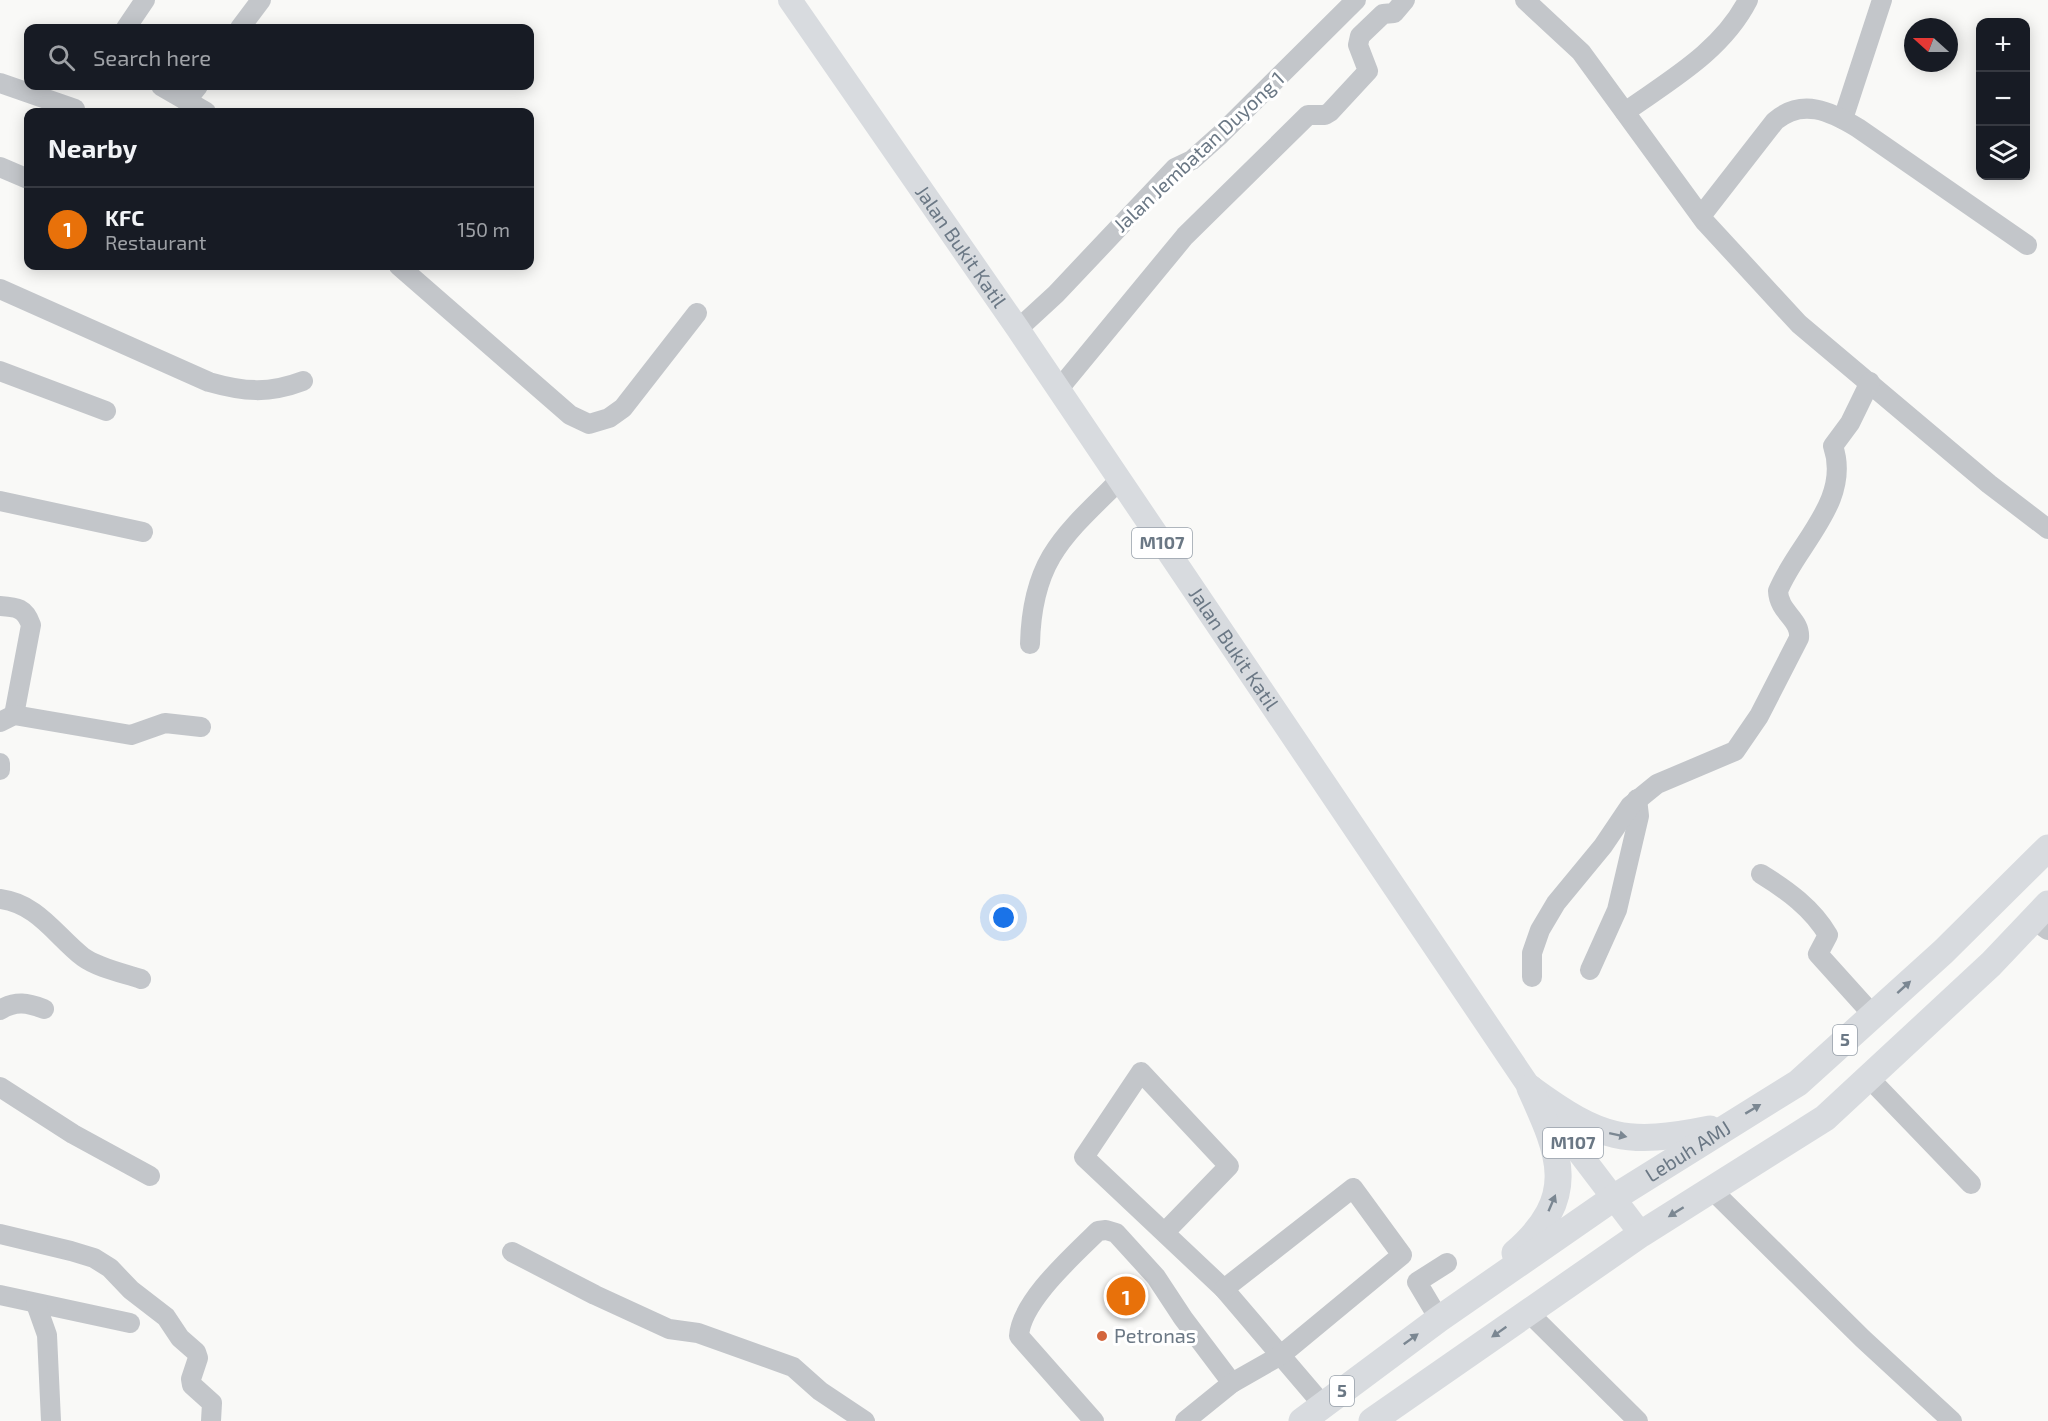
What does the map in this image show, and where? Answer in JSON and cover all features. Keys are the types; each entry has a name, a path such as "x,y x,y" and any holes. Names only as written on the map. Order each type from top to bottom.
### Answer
{"highway":[{"name":"Lebuh AMJ","path":"1312,1413 1439,1319 1615,1197 1726,1125 1798,1083 1996,902 2048,848"},
{"name":"5","path":"1380,1418 1641,1234 1825,1118 2044,919"},
{"path":"1530,1088 1564,1113 1592,1129 1617,1135 1642,1139 1665,1138 1726,1125"},
{"path":"1439,1319 1528,1242 1553,1204 1560,1182 1557,1154 1530,1088"}],"main road":[{"name":"Jalan Bukit Katil","path":"790,0 1018,329 1530,1088 1641,1234"}],"street":[{"path":"129,24 145,0"},
{"path":"243,24 261,0"},
{"name":"Jalan Jembatan Duyong 1","path":"1018,329 1056,294 1175,168 1192,160 1220,135 1356,0"},
{"path":"1058,390 1185,236 1308,115 1325,115 1330,112 1368,71 1358,45 1360,36 1383,14 1394,13 1405,0"},
{"path":"1525,0 1581,52 1701,216 1799,324 1989,484 2048,529"},
{"path":"1625,112 1710,51 1737,21 1748,0"},
{"path":"1843,119 1882,0"},
{"path":"0,83 69,108"},
{"path":"192,93 203,108"},
{"path":"1701,216 1775,121 1785,112 1797,107 1809,108 1828,112 1843,119 2027,245"},
{"path":"0,167 24,177"},
{"path":"404,270 570,415 589,424 609,418 623,408 697,313"},
{"path":"0,289 209,382 257,391 280,389 303,381"},
{"path":"0,371 106,411"},
{"path":"1532,977 1532,953 1540,930 1556,903 1582,873 1637,799 1657,784 1735,751 1763,708 1799,638 1797,626 1779,605 1778,591 1827,511 1837,458 1833,446 1850,423 1870,382"},
{"path":"1030,644 1034,593 1042,571 1073,526 1120,480"},
{"path":"0,501 143,532"},
{"path":"0,606 18,607 27,613 31,625 7,718 131,735 165,723 201,727"},
{"path":"0,763 0,770"},
{"path":"1590,969 1617,910 1639,816 1637,799"},
{"path":"1761,874 1793,895 1823,926 1828,934 1818,954 1873,1015"},
{"path":"0,899 12,900 37,912 85,958 141,979"},
{"path":"0,1010 9,1004 22,1002 44,1009"},
{"path":"1165,1232 1229,1166 1141,1072 1084,1157 1224,1288 1281,1355 1312,1413"},
{"path":"1869,1078 1971,1184"},
{"path":"0,1087 73,1134 150,1176"},
{"path":"1185,1421 1232,1383 1281,1355 1402,1255 1353,1188 1224,1288"},
{"path":"1712,1190 1863,1339 1952,1421"},
{"path":"1094,1421 1019,1336 1025,1315 1041,1292 1098,1231 1116,1233 1156,1277 1183,1318 1232,1383"},
{"path":"0,1234 94,1258 110,1268 131,1290 166,1317 180,1338 196,1352 198,1358 191,1379 195,1389 212,1402 211,1421"},
{"path":"512,1252 669,1329 698,1333 794,1368 820,1391 865,1421"},
{"path":"1439,1319 1417,1282 1447,1263"},
{"path":"0,1295 130,1323"},
{"path":"36,1304 47,1335 51,1421"},
{"path":"1528,1312 1638,1421"}],"place":[{"name":"KFC","path":"1126,1296"},
{"name":"Petronas","path":"1102,1336"}]}
